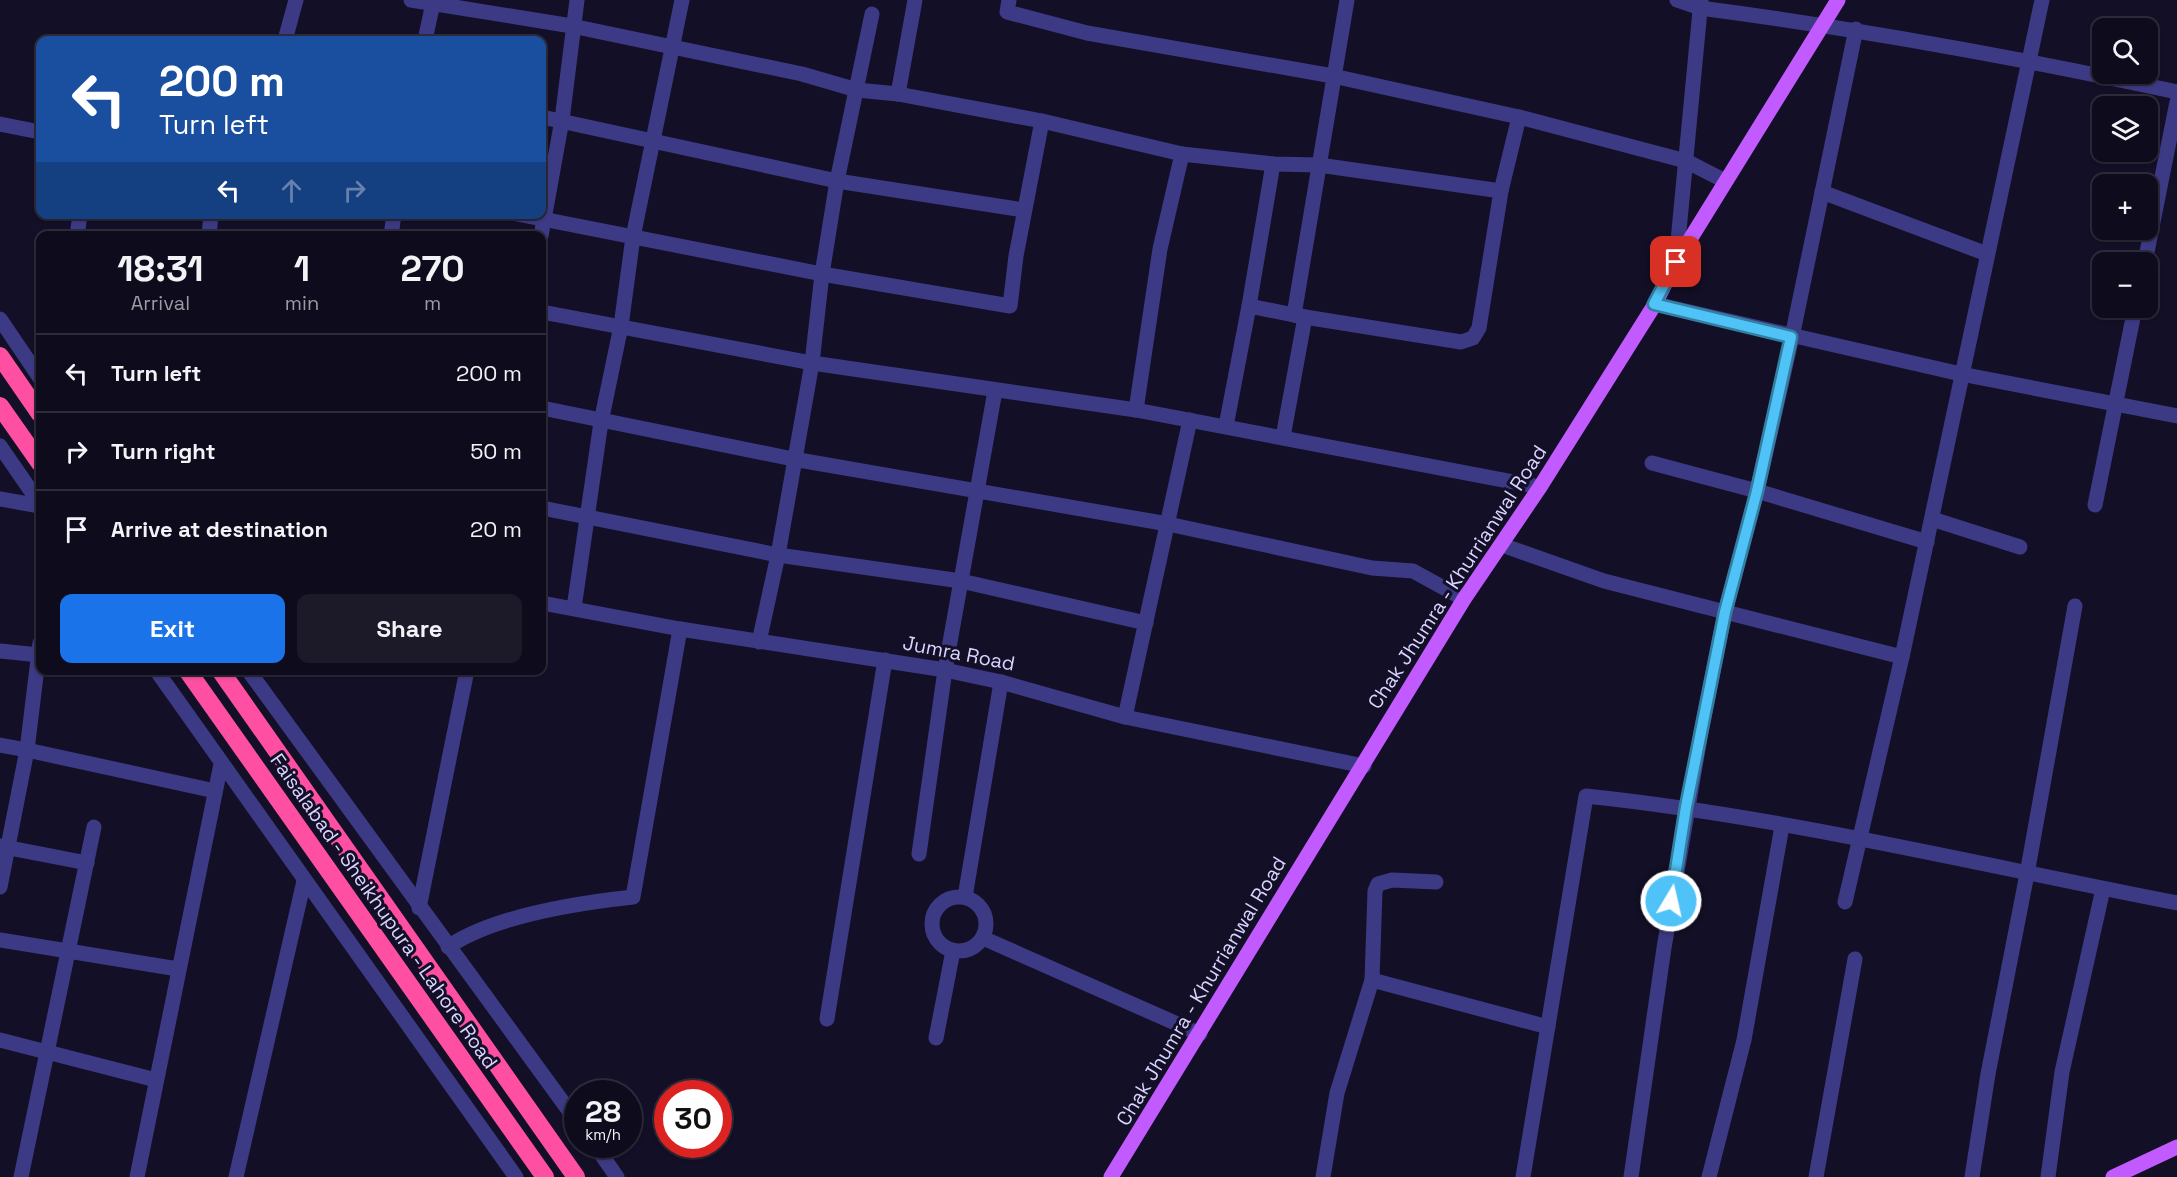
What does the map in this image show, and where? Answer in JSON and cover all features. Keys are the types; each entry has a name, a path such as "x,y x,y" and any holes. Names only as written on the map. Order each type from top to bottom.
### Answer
{"highway":[{"path":"0,356 36,408"},
{"path":"0,406 36,457"},
{"name":"Faisalabad - Sheikhupura - Lahore Road","path":"191,675 545,1177"},
{"name":"Faisalabad - Sheikhupura - Lahore Road","path":"224,675 576,1177"}],"main road":[{"name":"Chak Jhumra - Khurrianwal Road","path":"1111,1177 1464,599 1540,487 1654,304 1676,262 1725,181 1838,0"},
{"path":"2113,1177 2177,1147"}],"street":[{"path":"286,36 296,0"},
{"path":"411,0 572,26 673,49 802,74 857,90 897,94 1042,122 1182,154 1273,164 1318,165 1501,191"},
{"path":"546,203 562,120 577,0"},
{"path":"574,608 601,422 621,326 633,237 682,0"},
{"path":"897,94 915,0"},
{"path":"1009,0 1007,12 1087,33 1333,76 1519,117 1686,161 1725,181"},
{"path":"1283,437 1318,165 1347,0"},
{"path":"1677,0 1856,28 2029,60 2177,92"},
{"path":"1845,902 1902,657 2042,0"},
{"path":"427,36 433,3"},
{"path":"1676,262 1701,4"},
{"path":"759,642 778,555 793,459 812,363 822,274 837,181 872,14"},
{"path":"1631,1177 1686,807 1725,612 1757,491 1856,28"},
{"path":"2147,252 2177,102"},
{"path":"1249,306 1461,342 1473,338 1479,328 1501,191 1519,117"},
{"path":"546,118 653,139 837,181 1024,210"},
{"path":"542,231 543,219 822,274 1010,306 1024,210 1042,122"},
{"path":"0,124 36,131"},
{"path":"1136,410 1160,249 1182,154"},
{"path":"1226,426 1273,164"},
{"path":"1822,192 1987,254"},
{"path":"1654,304 1961,374 2115,406 2177,416"},
{"path":"546,313 812,363 995,392 1136,410 1540,487"},
{"path":"2095,505 2133,318"},
{"path":"0,319 36,372"},
{"path":"920,854 945,670 995,392"},
{"path":"546,409 601,422 793,459 1168,524 1372,568 1413,571 1464,599"},
{"path":"1125,717 1190,420"},
{"path":"0,446 36,499"},
{"path":"1652,463 1757,491 1927,542"},
{"path":"0,499 36,504"},
{"path":"546,509 586,519 778,555 961,581 1146,623"},
{"path":"1932,519 2020,547"},
{"path":"1502,545 1604,581 1902,657"},
{"name":"Jumra Road","path":"546,604 680,629 945,670 1001,682 1125,717 1364,766"},
{"path":"1972,1177 1988,1074 2075,606"},
{"path":"448,947 467,934 533,915 633,897 680,629"},
{"path":"0,651 36,649"},
{"path":"826,1018 885,660"},
{"path":"0,887 4,847 27,750 37,675"},
{"path":"159,675 516,1177"},
{"path":"252,675 419,908 564,1104"},
{"path":"419,908 466,675"},
{"path":"966,897 1001,682"},
{"path":"0,745 215,790"},
{"path":"137,1177 221,764"},
{"path":"1523,1177 1586,796 1686,807 1782,826 1859,836 2027,874 2177,903"},
{"path":"1708,1177 1744,1040 1782,826"},
{"path":"21,1177 94,827"},
{"path":"4,847 87,862"},
{"path":"1323,1177 1337,1093 1372,980 1375,891 1378,884 1392,880 1436,882"},
{"path":"236,1177 304,881"},
{"path":"2048,1177 2062,1072 2103,889"},
{"path":"966,897 975,902 987,920 983,938 974,948 953,951 936,939 933,918 945,901 966,897"},
{"path":"983,938 1200,1034"},
{"path":"0,940 178,969"},
{"path":"936,1038 953,951"},
{"path":"1816,1177 1855,959"},
{"path":"1372,980 1548,1027"},
{"path":"0,1040 156,1080"},
{"path":"604,1158 618,1177"}],"route":[{"path":"1671,901 1686,807 1725,612 1757,491 1791,337 1654,304 1676,262"}]}
